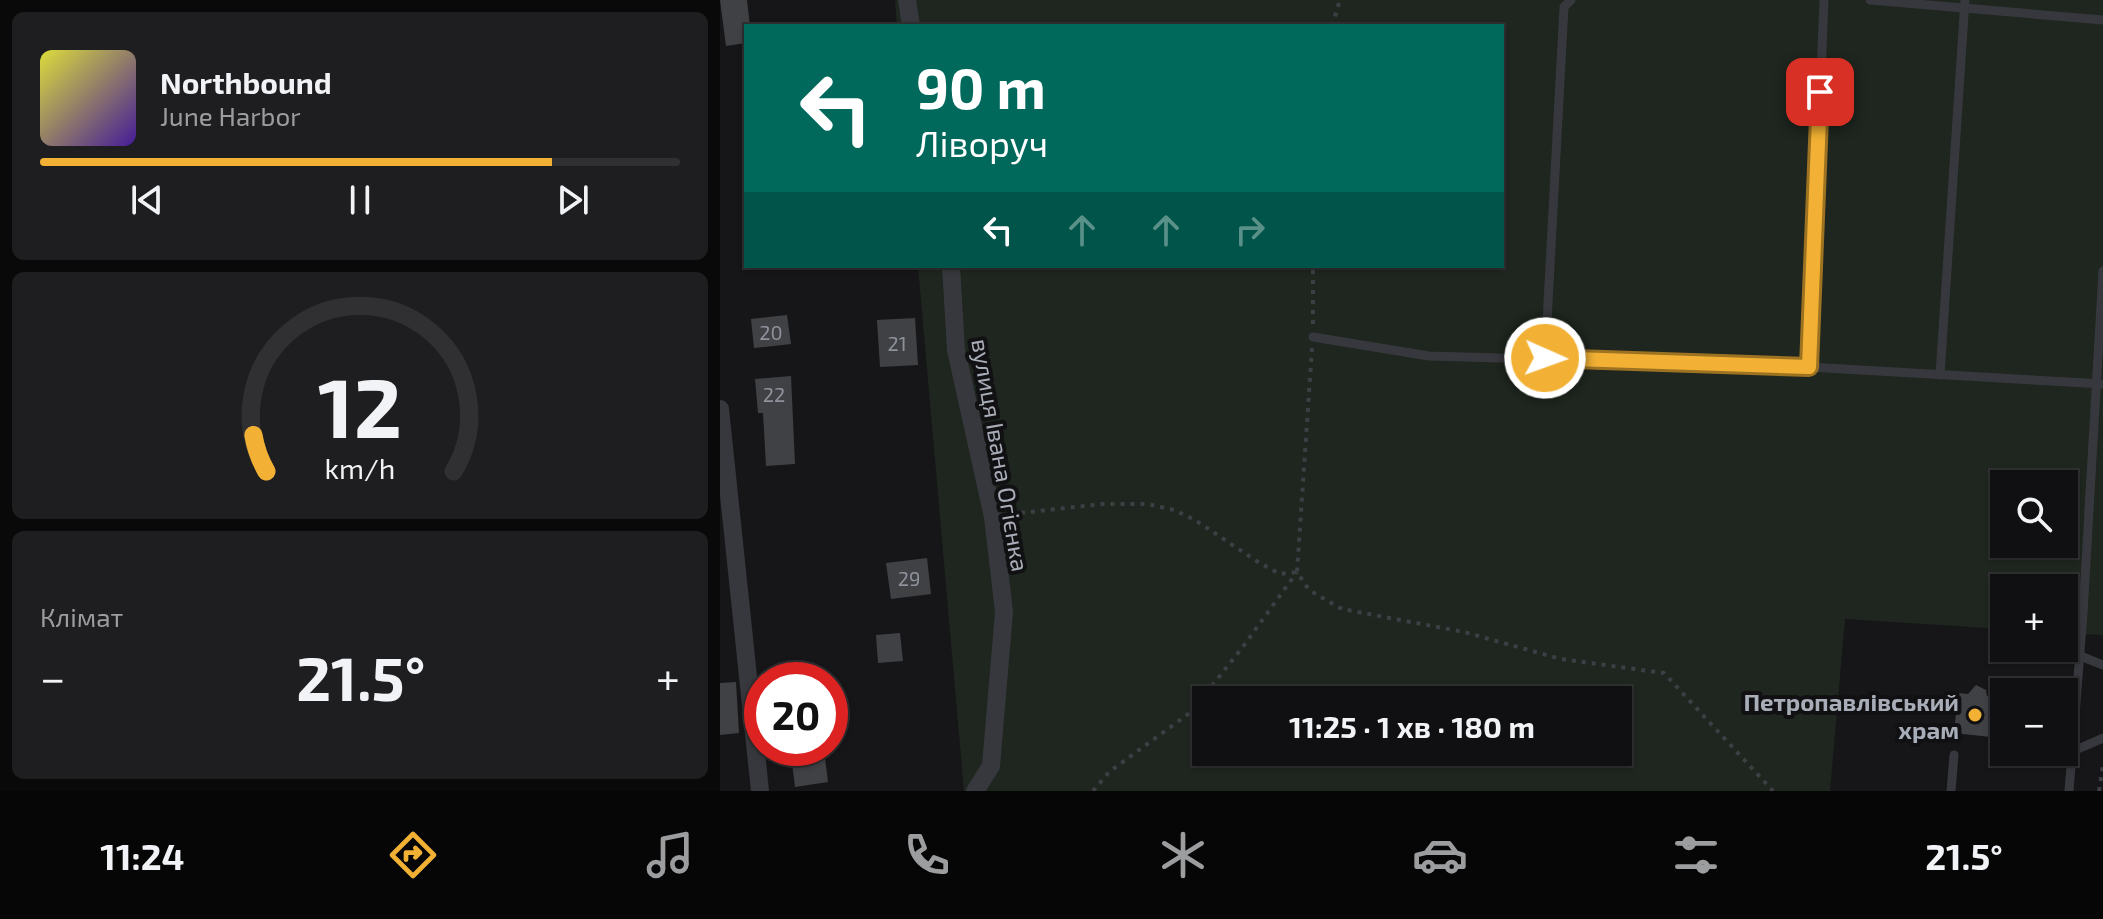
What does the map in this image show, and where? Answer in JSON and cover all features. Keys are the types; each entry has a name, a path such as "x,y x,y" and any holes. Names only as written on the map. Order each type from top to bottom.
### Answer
{"street":[{"path":"907,0 911,24"},
{"name":"вулиця Івана Огієнка","path":"951,268 956,350 993,517 1004,612 991,766 975,791"},
{"path":"720,409 728,541 760,791"}],"lane":[{"path":"1545,358 1564,7 1571,0"},
{"path":"1809,367 1824,0"},
{"path":"1870,0 1964,3 2103,20"},
{"path":"1940,375 1964,3"},
{"path":"2103,271 2100,384 2078,655 2103,665"},
{"path":"1313,337 1429,356 1809,367 2100,384"},
{"path":"2078,749 2103,738"},
{"path":"1951,791 1954,755"},
{"path":"2069,791 2070,766"}],"path":[{"path":"1333,24 1340,0"},
{"path":"1093,791 1109,772 1191,712 1297,572 1313,337 1313,268"},
{"path":"993,517 1103,504 1148,504 1174,510 1195,520 1280,574 1297,572"},
{"path":"1297,572 1309,590 1342,609 1464,632 1561,659 1664,673 1773,791"},
{"path":"2099,791 2103,765"}],"shaded area":[{"path":"895,0 2103,0 2103,635 2078,634 2078,574 1990,574 1990,628 1845,619 1830,791 964,791 918,268 1504,268 1504,24 897,24"}],"building":[{"path":"720,0 747,0 750,24 744,24 744,43 726,46"},
{"path":"787,315 791,344 754,348 751,319"},
{"path":"915,318 918,365 880,367 877,320"},
{"path":"791,376 795,464 766,466 763,413 758,413 755,379"},
{"path":"927,558 931,594 891,599 886,563"},
{"path":"900,633 903,661 878,663 876,635"},
{"path":"736,682 739,733 720,735 720,683"},
{"name":"Петропавлівський храм","path":"1976,685 1986,690 1990,696 1990,737 1954,733 1958,693 1968,694"},
{"path":"792,766 826,766 828,782 795,787"}],"place":[{"name":"Петропавлівський храм","path":"1975,715"}],"route":[{"path":"1545,358 1809,367 1820,92"}]}
